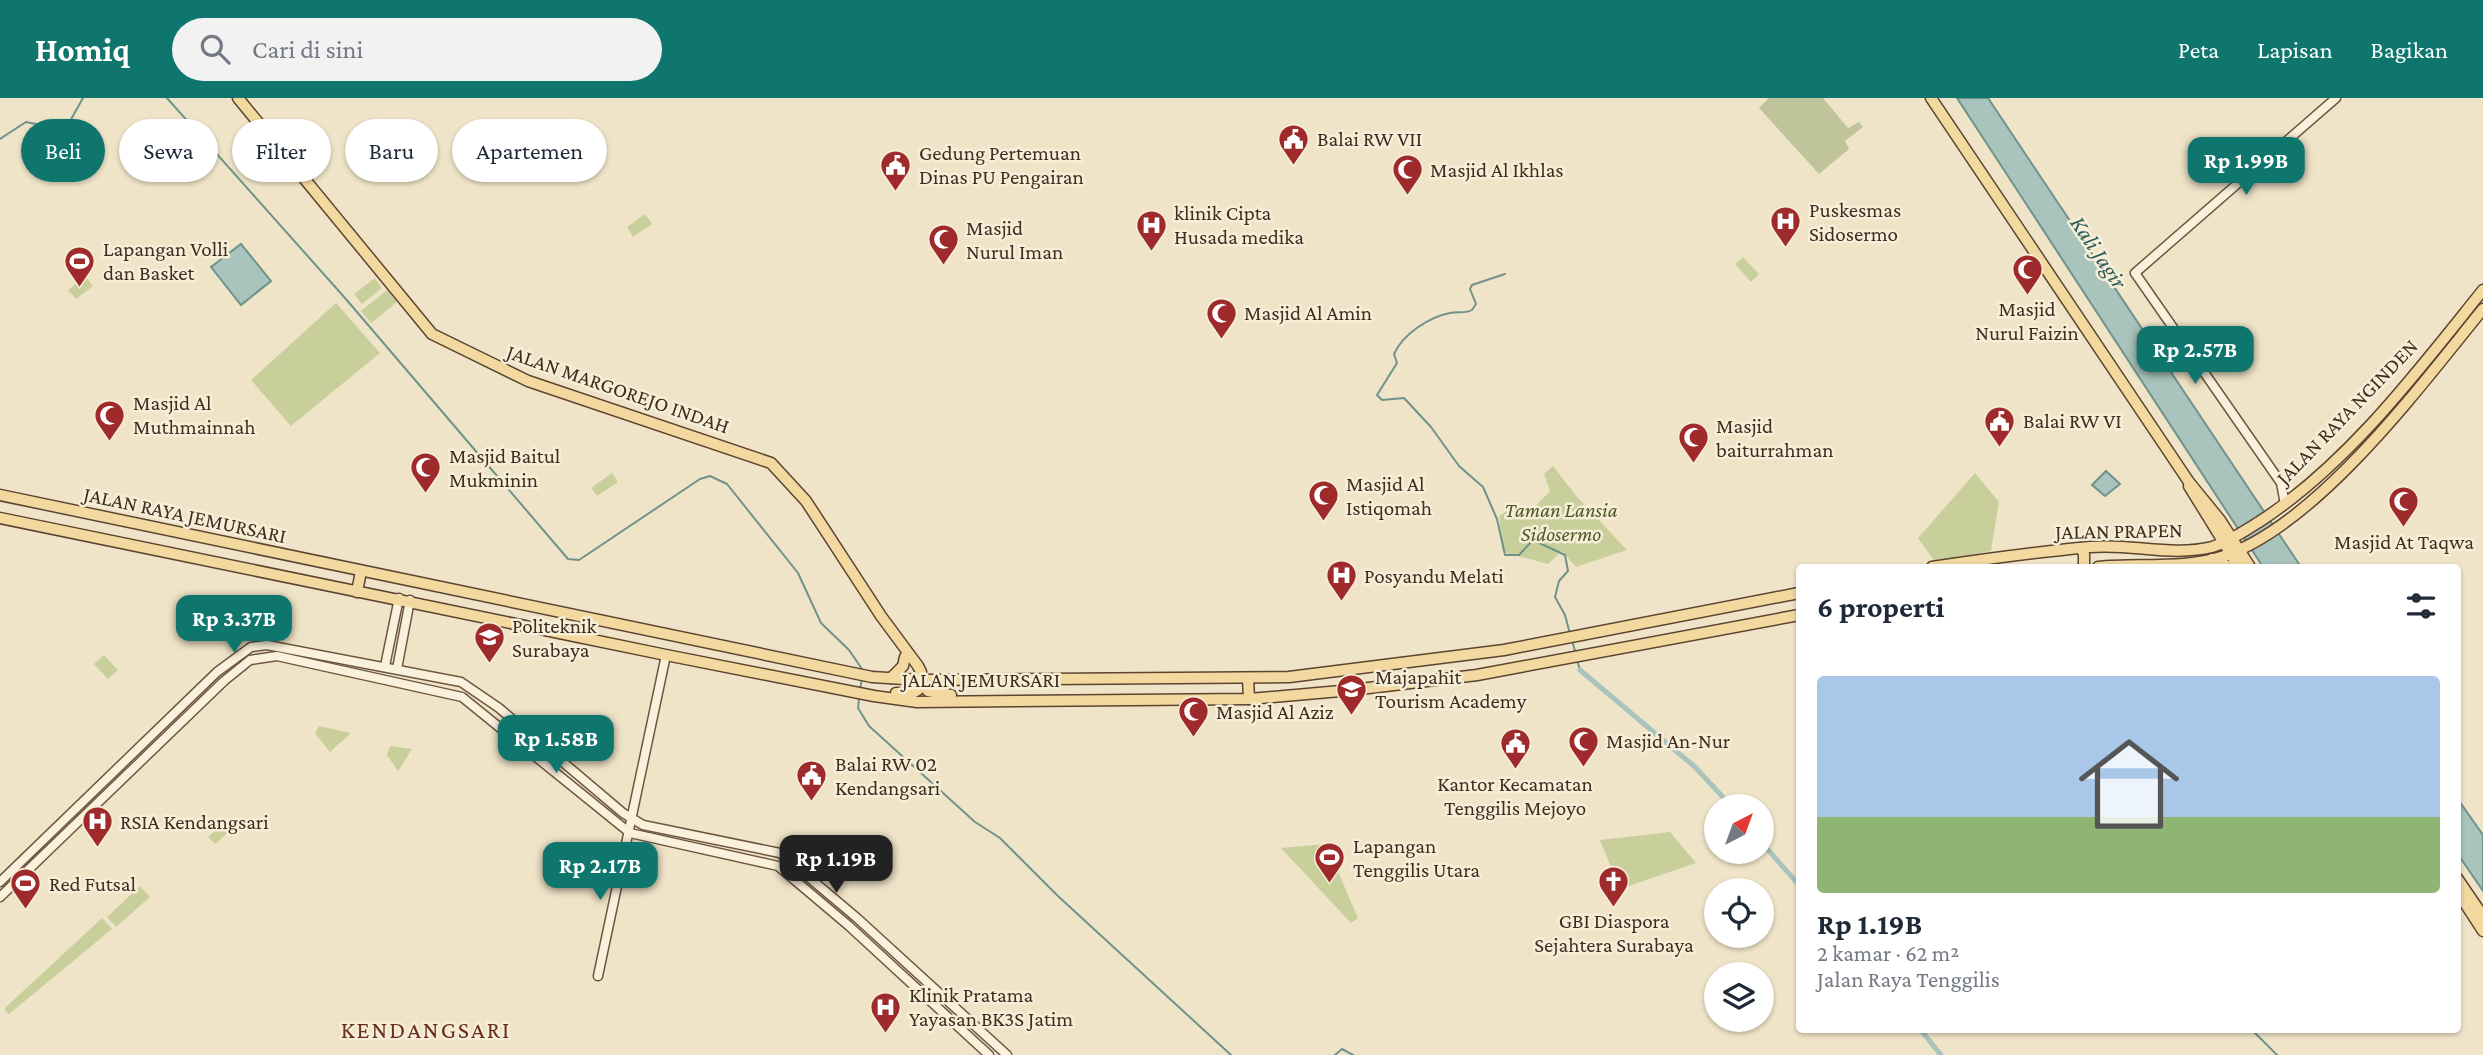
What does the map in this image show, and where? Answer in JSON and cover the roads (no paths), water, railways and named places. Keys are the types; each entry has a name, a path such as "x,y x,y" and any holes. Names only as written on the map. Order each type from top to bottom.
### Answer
{"main road":[{"name":"JALAN MARGOREJO INDAH","path":"239,98 432,334 527,381 766,461 786,477 891,631 920,680"},
{"path":"1931,98 2189,482 2248,564"},
{"path":"2285,504 2281,483 2134,274 2336,98"},
{"name":"JALAN RAYA NGINDEN","path":"2232,539 2305,489 2394,395 2483,290"},
{"name":"JALAN RAYA NGINDEN","path":"2238,550 2283,524 2325,488 2381,431 2483,309"},
{"path":"2457,322 2466,330"},
{"path":"2189,482 2210,523 2232,539"},
{"path":"2281,483 2305,489"},
{"name":"JALAN RAYA JEMURSARI","path":"0,495 361,571"},
{"name":"JALAN RAYA JEMURSARI","path":"0,518 357,592"},
{"path":"2195,549 2209,535 2210,523"},
{"name":"JALAN PRAPEN","path":"1983,564 2195,549 2232,539"},
{"path":"2238,550 2239,564"},
{"name":"JALAN PRAPEN","path":"2141,564 2212,559 2238,550"},
{"path":"2212,559 2223,564"},
{"path":"361,571 357,592 410,600 834,688 907,694 918,690 920,680"},
{"name":"JALAN JEMURSARI","path":"361,571 867,676 920,680 1289,677 1504,650 1576,635 1786,606"},
{"path":"385,666 399,598"},
{"path":"397,669 410,600"},
{"name":"JALAN JEMURSARI","path":"864,691 917,702 1249,699 1454,678 1572,659 1786,606"},
{"name":"JALAN MARGOREJO INDAH","path":"891,631 896,633 918,666 920,680"},
{"path":"0,882 217,672 258,645 282,646 461,682 499,708 632,819 643,825 780,853 857,918 1007,1055"},
{"path":"598,976 666,655"},
{"path":"0,897 224,681 257,657 277,656 453,694 471,701 630,833 778,866 849,926 989,1055"},
{"path":"331,667 334,656"},
{"path":"891,678 902,666 905,657"},
{"path":"217,672 224,681"},
{"path":"1248,678 1249,699"},
{"path":"920,680 924,688 933,693 961,695 971,701"},
{"path":"114,773 121,781"},
{"path":"2461,884 2483,916"},
{"path":"2461,897 2483,931"},
{"path":"849,926 857,918"}],"water":[{"name":"Kali Jagir","path":"1957,98 1988,98 2299,564 2261,564"},
{"path":"241,244 271,281 241,305 211,267"},
{"path":"2106,471 2120,484 2105,496 2092,485"},
{"path":"2461,804 2483,835 2483,891 2461,859"}],"waterway":[{"path":"0,139 26,122 65,130 83,98"},
{"path":"167,98 345,298 568,559 579,560 700,479 710,476 727,484 798,573 821,623 849,650 862,669"},
{"path":"1505,274 1472,285 1470,289 1476,304 1472,310 1442,315 1425,322 1410,333 1394,354 1397,363 1377,395 1382,400 1404,398 1431,427 1459,466 1483,487 1497,519 1505,555 1519,555 1533,540 1565,555 1568,571 1559,581 1555,597 1565,615 1570,634"},
{"path":"1572,640 1575,651"},
{"path":"1577,660 1580,670"},
{"path":"1580,670 1695,767 1720,794"},
{"path":"860,690 862,678"},
{"path":"859,699 858,708 869,726 975,822 1000,838 1059,897 1231,1055"},
{"path":"1774,857 1796,882"},
{"path":"1923,1033 1941,1055"},
{"path":"2255,1033 2277,1055"},
{"path":"1335,1055 1342,1049 1353,1055"}],"place":[{"name":"Balai RW VII","path":"1294,166"},
{"name":"Gedung Pertemuan Dinas PU Pengairan","path":"896,192"},
{"name":"Masjid Al Ikhlas","path":"1407,197"},
{"name":"Puskesmas Sidosermo","path":"1786,249"},
{"name":"klinik Cipta Husada medika","path":"1151,252"},
{"name":"Masjid Nurul Iman","path":"943,267"},
{"name":"Lapangan Volli dan Basket","path":"80,288"},
{"name":"Masjid Nurul Faizin","path":"2027,296"},
{"name":"Masjid Al Amin","path":"1221,340"},
{"name":"Masjid Al Muthmainnah","path":"110,442"},
{"name":"Balai RW VI","path":"2000,448"},
{"name":"Masjid baiturrahman","path":"1693,465"},
{"name":"Masjid Baitul Mukminin","path":"426,495"},
{"name":"Masjid Al Istiqomah","path":"1323,523"},
{"name":"Masjid At Taqwa","path":"2404,529"},
{"name":"Posyandu Melati","path":"1341,603"},
{"name":"Politeknik Surabaya","path":"489,665"},
{"name":"Majapahit Tourism Academy","path":"1352,716"},
{"name":"Masjid Al Aziz","path":"1193,739"},
{"name":"Masjid An-Nur","path":"1583,768"},
{"name":"Kantor Kecamatan Tenggilis Mejoyo","path":"1515,771"},
{"name":"Balai RW 02 Kendangsari","path":"812,803"},
{"name":"RSIA Kendangsari","path":"97,849"},
{"name":"Lapangan Tenggilis Utara","path":"1330,885"},
{"name":"GBI Diaspora Sejahtera Surabaya","path":"1614,908"},
{"name":"Red Futsal","path":"26,911"},
{"name":"Klinik Pratama Yayasan BK3S Jatim","path":"886,1034"}],"district":[{"name":"KENDANGSARI","path":"426,1029"}],"park label":[{"name":"Taman Lansia Sidosermo","path":"1561,522"}]}
